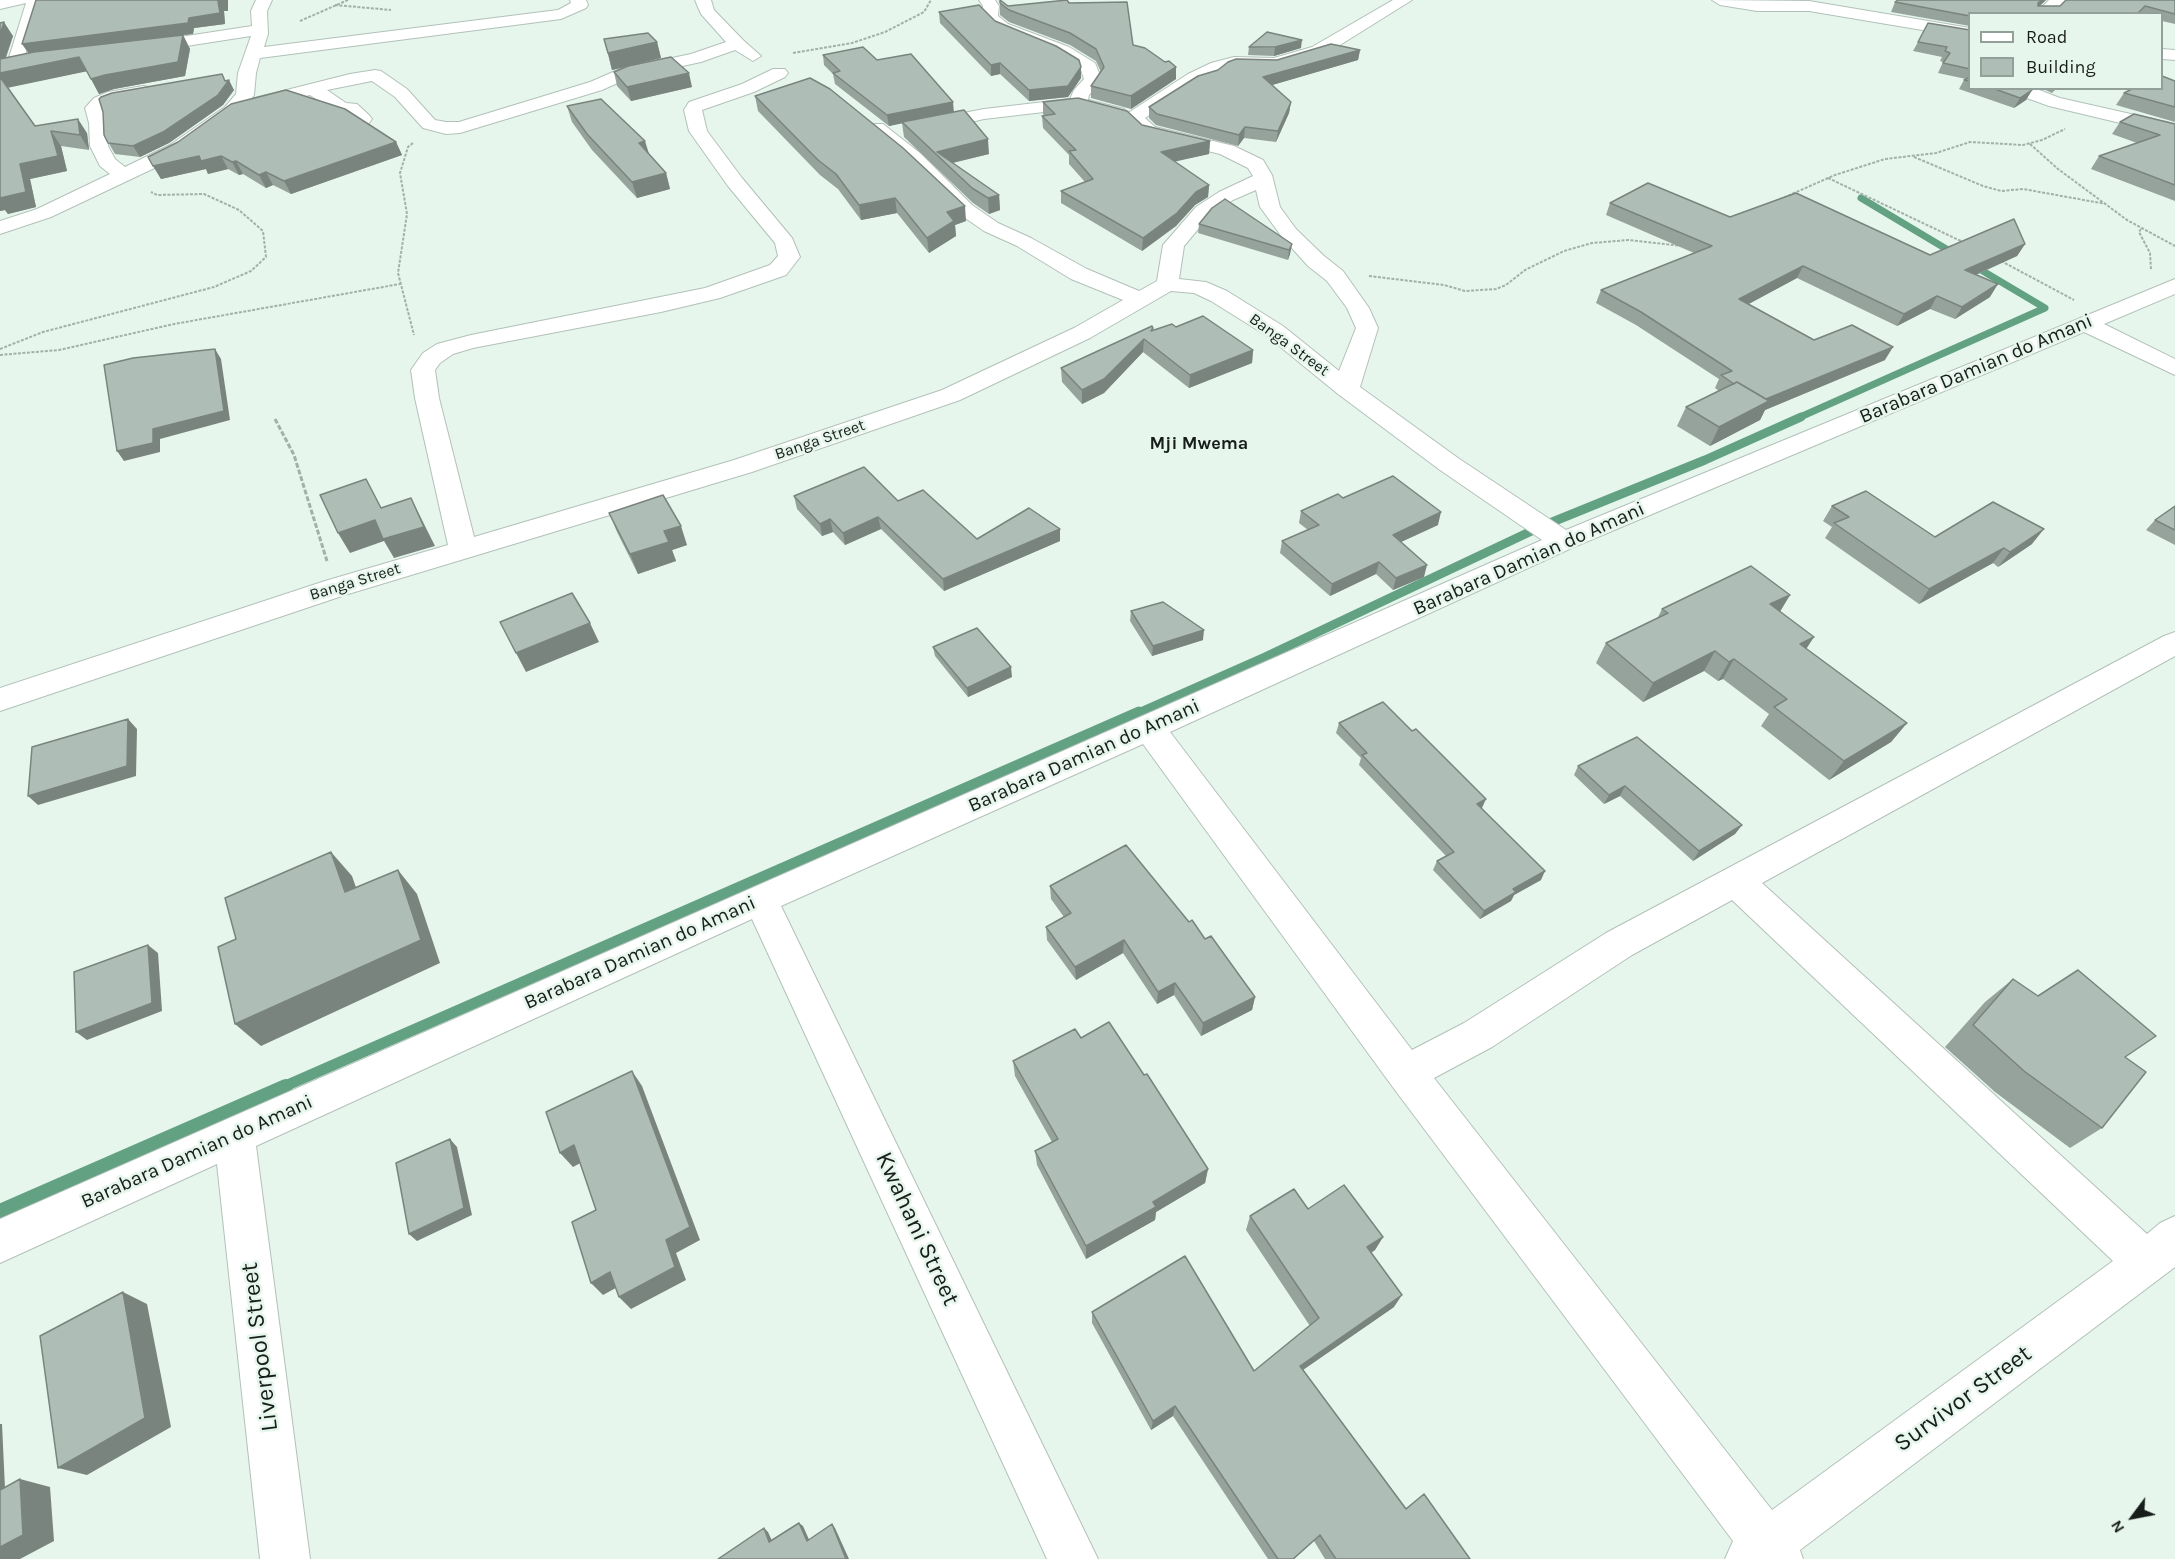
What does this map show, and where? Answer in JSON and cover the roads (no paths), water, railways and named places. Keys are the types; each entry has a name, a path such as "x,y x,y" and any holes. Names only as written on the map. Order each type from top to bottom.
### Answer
{"street":[{"path":"0,228 44,213 177,149 231,111 245,95 247,73 259,32 259,11 264,0"},
{"path":"252,54 561,14 580,5 578,0"},
{"path":"703,0 707,11 744,50 779,72 801,79"},
{"path":"987,0 992,6 990,17 1002,27 1063,51 1089,67 1094,80 1080,94 1078,102"},
{"path":"1134,117 1194,78 1217,67 1234,62 1275,63 1308,54 1404,0"},
{"path":"1720,0 1767,6 1813,3 1968,33"},
{"path":"2045,12 2058,0"},
{"path":"29,1 8,66 33,61"},
{"path":"0,4 29,1 54,2"},
{"path":"123,51 259,32"},
{"path":"231,111 350,79 375,75 401,93 429,124 446,128 469,124 596,87 626,73 744,50"},
{"path":"463,550 438,451 423,370 431,358 462,344 661,305 747,282 778,270 789,257 785,242 735,182 698,131 693,110 695,106 748,88 779,72"},
{"path":"225,77 247,73"},
{"path":"122,175 107,162 99,146 98,123 94,108 100,102 114,96 156,89"},
{"path":"313,89 342,108 351,108 363,120"},
{"path":"2022,90 2055,102 2175,130"},
{"path":"884,134 984,114 1078,102 1134,117 1149,131 1209,145 1245,157 1256,164 1263,179 1270,207 1289,233 1316,261 1335,276 1358,308 1367,328 1351,371 1347,389"},
{"path":"866,119 913,157 965,209 991,227 1079,274 1140,299"},
{"path":"1167,284 1174,245 1203,211 1220,199 1263,179"},
{"name":"Banga Street","path":"0,700 335,588 743,465 951,395 1083,333 1167,284 1198,287 1275,331 1347,389 1449,464 1564,541"},
{"name":"Barabara Damian do Amani","path":"0,1241 760,898 1149,728 1564,541 2164,290"},
{"path":"2095,320 2175,368"},
{"path":"1406,1073 1478,1035 1619,944 2175,643"},
{"path":"1149,728 1765,1554"},
{"path":"1736,881 2161,1251"},
{"name":"Kwahani Street","path":"760,898 1073,1559"},
{"name":"Liverpool Street","path":"234,1136 285,1559"},
{"name":"Survivor Street","path":"1765,1554 2161,1251"}],"waterway":[{"path":"1861,198 1958,256"},
{"path":"1798,418 2045,308 1971,264"},
{"path":"1136,714 1265,657 1540,527 1705,460 1801,417"},
{"path":"283,1087 1139,712"},
{"path":"0,1211 286,1086"}],"district":[{"name":"Mji Mwema","path":"1199,444"}]}
